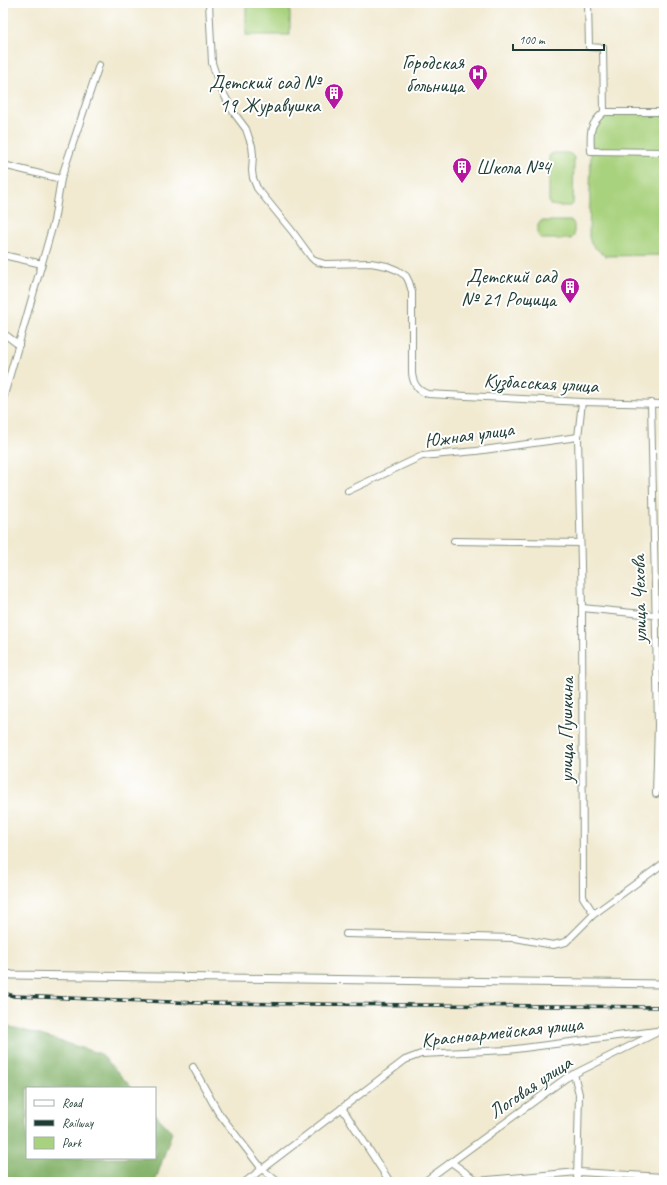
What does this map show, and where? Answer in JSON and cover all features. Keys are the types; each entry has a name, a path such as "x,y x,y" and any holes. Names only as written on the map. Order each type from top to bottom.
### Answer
{"street":[{"name":"Кузбасская улица","path":"209,3 212,63 220,86 234,113 246,129 251,142 253,155 252,178 254,183 315,261 325,264 376,264 397,270 406,276 412,292 412,378 418,389 423,393 428,394 582,402 664,404"},
{"path":"588,3 589,47 603,48 604,112"},
{"path":"3,399 54,221 61,179 99,65"},
{"path":"664,112 604,112 595,120 590,132 591,151 664,152"},
{"path":"3,165 61,179"},
{"path":"3,255 42,264"},
{"path":"3,332 19,345"},
{"name":"улица Пушкина","path":"582,402 578,437 582,608 583,897 594,914"},
{"name":"улица Чехова","path":"651,404 656,614 661,724 656,794"},
{"name":"Южная улица","path":"348,491 422,456 476,451 578,437"},
{"path":"454,541 580,543"},
{"path":"582,608 664,614"},
{"path":"346,934 515,938 553,945 566,942 594,914 664,863"},
{"path":"3,973 12,975 664,984"},
{"name":"Логовая улица","path":"424,1182 566,1078 663,1030"},
{"name":"Красноармейская улица","path":"245,1182 405,1060 422,1054 508,1050 663,1030"},
{"path":"192,1067 218,1112 262,1169 278,1182"},
{"path":"574,1074 579,1094 577,1182"},
{"path":"342,1108 390,1182"},
{"path":"451,1162 477,1181 578,1172 664,1178"}],"green space":[{"path":"246,6 290,6 290,35 246,35"},
{"path":"604,112 664,112 664,255 605,256 591,244 589,237 590,132"},
{"path":"555,153 568,153 574,158 573,204 571,206 550,205 549,156"},
{"path":"541,221 572,221 574,225 574,236 571,239 541,239 538,235 538,225"},
{"path":"3,1025 101,1054 131,1087 26,1087 26,1159 156,1159 156,1115 172,1132 155,1182 3,1182"}],"railway":[{"path":"3,993 14,996 199,1003 664,1007"}],"place":[{"name":"Городская больница","path":"478,91"},
{"name":"Детский сад № 19 Журавушка","path":"334,110"},
{"name":"Школа №4","path":"462,184"},
{"name":"Детский сад № 21 Рощица","path":"570,304"}]}
